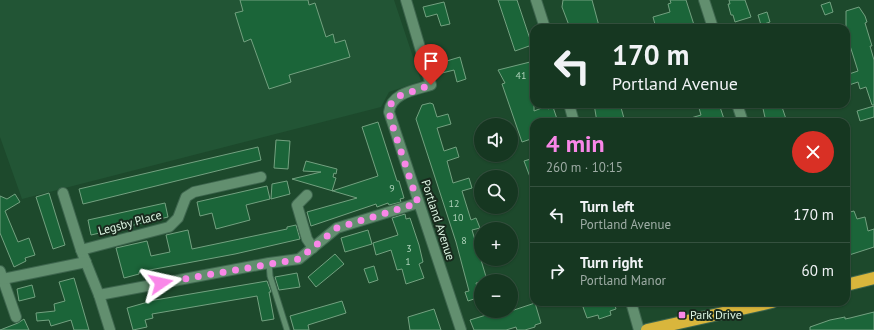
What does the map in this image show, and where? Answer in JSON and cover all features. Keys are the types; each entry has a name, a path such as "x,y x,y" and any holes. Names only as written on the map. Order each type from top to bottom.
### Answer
{"highway":[{"path":"850,284 874,278"},
{"path":"647,330 754,306"}],"street":[{"name":"Portland Avenue","path":"406,0 431,85 399,96 394,100 390,105 390,118 461,330"},
{"path":"536,0 544,24"},
{"path":"704,0 711,24"},
{"path":"570,108 573,118"},
{"path":"738,108 742,118"},
{"name":"Legsby Place","path":"81,250 169,228 178,218 186,197 194,192 261,177"},
{"path":"63,192 81,250 99,295 110,330"},
{"path":"307,195 297,205 307,239 313,248"},
{"path":"99,295 269,263 299,259 337,228 418,203"},
{"path":"16,317 2,280 86,262"},
{"path":"631,306 639,330"}],"lane":[{"path":"269,263 270,276 287,330"}],"shaded area":[{"path":"0,0 394,0 421,81 389,92 381,107 22,199 0,137"}],"building":[{"path":"240,0 308,0 309,5 315,3 326,37 333,34 335,43 345,40 350,57 289,75 291,82 269,89 251,39 244,42 235,13 243,11"},
{"path":"498,0 517,0 530,39 530,46 515,51"},
{"path":"563,0 592,0 598,24 568,24 562,7"},
{"path":"670,0 686,0 694,24 655,24 653,17 670,12 668,4 671,3"},
{"path":"729,0 745,0 751,17 735,22 728,4 730,4"},
{"path":"444,2 450,24 441,26 437,14 426,17 423,7"},
{"path":"830,2 833,12 825,15 821,5"},
{"path":"859,7 867,22 865,23 872,46 870,46 874,60 874,105 872,105 866,87 860,89 858,82 850,85 850,74 858,71 850,46 850,24 846,24 846,11"},
{"path":"767,12 770,22 761,24 758,15"},
{"path":"460,57 466,79 457,82 454,70 442,73 440,63"},
{"path":"530,62 530,108 534,108 534,111 542,108 553,108 557,118 530,118 530,139 522,142 518,130 518,118 514,118 502,84 505,83 498,70"},
{"path":"430,103 433,104 437,117 448,114 451,124 437,128 444,151 456,147 459,157 447,161 453,183 469,178 472,188 462,191 471,220 476,218 478,222 474,222 474,230 472,230 474,237 474,266 483,266 485,274 474,274 474,299 468,301 465,292 469,291 456,242 416,119 422,105"},
{"path":"874,106 874,117 860,121 857,111"},
{"path":"595,108 621,108 624,118 596,118"},
{"path":"699,108 720,108 724,118 691,118 701,115"},
{"path":"763,108 782,108 786,118 765,118"},
{"path":"378,122 404,198 400,199 401,202 389,205 388,203 377,207 376,204 311,226 307,212 357,198 332,191 378,176 362,127"},
{"path":"276,140 290,141 288,169 274,168"},
{"path":"258,147 261,160 83,204 79,189"},
{"path":"530,159 530,177 524,161"},
{"path":"306,161 337,169 336,174 334,173 333,177 336,178 332,191 292,179 321,172 303,171"},
{"path":"287,181 290,194 271,199 272,184"},
{"path":"267,186 270,199 246,205 250,220 216,229 212,213 200,216 197,202"},
{"path":"49,193 65,245 53,249 36,197"},
{"path":"15,194 20,202 5,211 18,242 29,238 35,255 25,258 26,261 14,267 0,233 0,196 7,199"},
{"path":"165,203 168,217 91,235 88,220"},
{"path":"854,211 857,219 865,217 868,231 874,229 874,247 850,255 850,212"},
{"path":"405,214 406,219 410,218 419,245 423,262 419,264 424,278 406,284 402,269 397,270 391,250 376,255 373,243 398,235 392,218"},
{"path":"296,225 300,239 235,254 139,272 139,274 124,278 116,248 147,241 151,256 170,252 166,235 188,230 192,249 287,229 287,227"},
{"path":"368,230 372,244 345,252 341,238"},
{"path":"335,254 344,264 316,287 308,277"},
{"path":"374,266 378,280 369,283 364,269"},
{"path":"297,273 300,287 279,290 275,277"},
{"path":"74,278 89,330 74,330 71,320 51,326 49,320 37,321 36,313 55,311 54,304 65,301 59,282"},
{"path":"267,281 271,292 269,292 274,319 262,321 257,296 152,314 153,318 145,320 147,327 133,330 127,308 155,300"},
{"path":"32,285 35,297 19,301 17,289"},
{"path":"342,301 346,313 308,325 309,330 294,330 290,316"},
{"path":"530,305 530,306 536,306 541,323 535,325 535,327 525,330 517,330 516,327 506,330 474,330 470,320 476,318 518,318 518,309"},
{"path":"615,306 616,309 610,311 611,315 599,319 598,315 587,318 583,307"},
{"path":"434,309 441,330 410,330 408,317"},
{"path":"874,312 874,330 810,330 810,327 830,320 845,317 845,319"},
{"path":"24,319 29,330 0,330 18,323"}],"place":[{"name":"Park Drive","path":"682,315"}],"route":[{"path":"161,283 299,259 337,228 418,203 389,112 390,105 399,96 431,85"}]}
